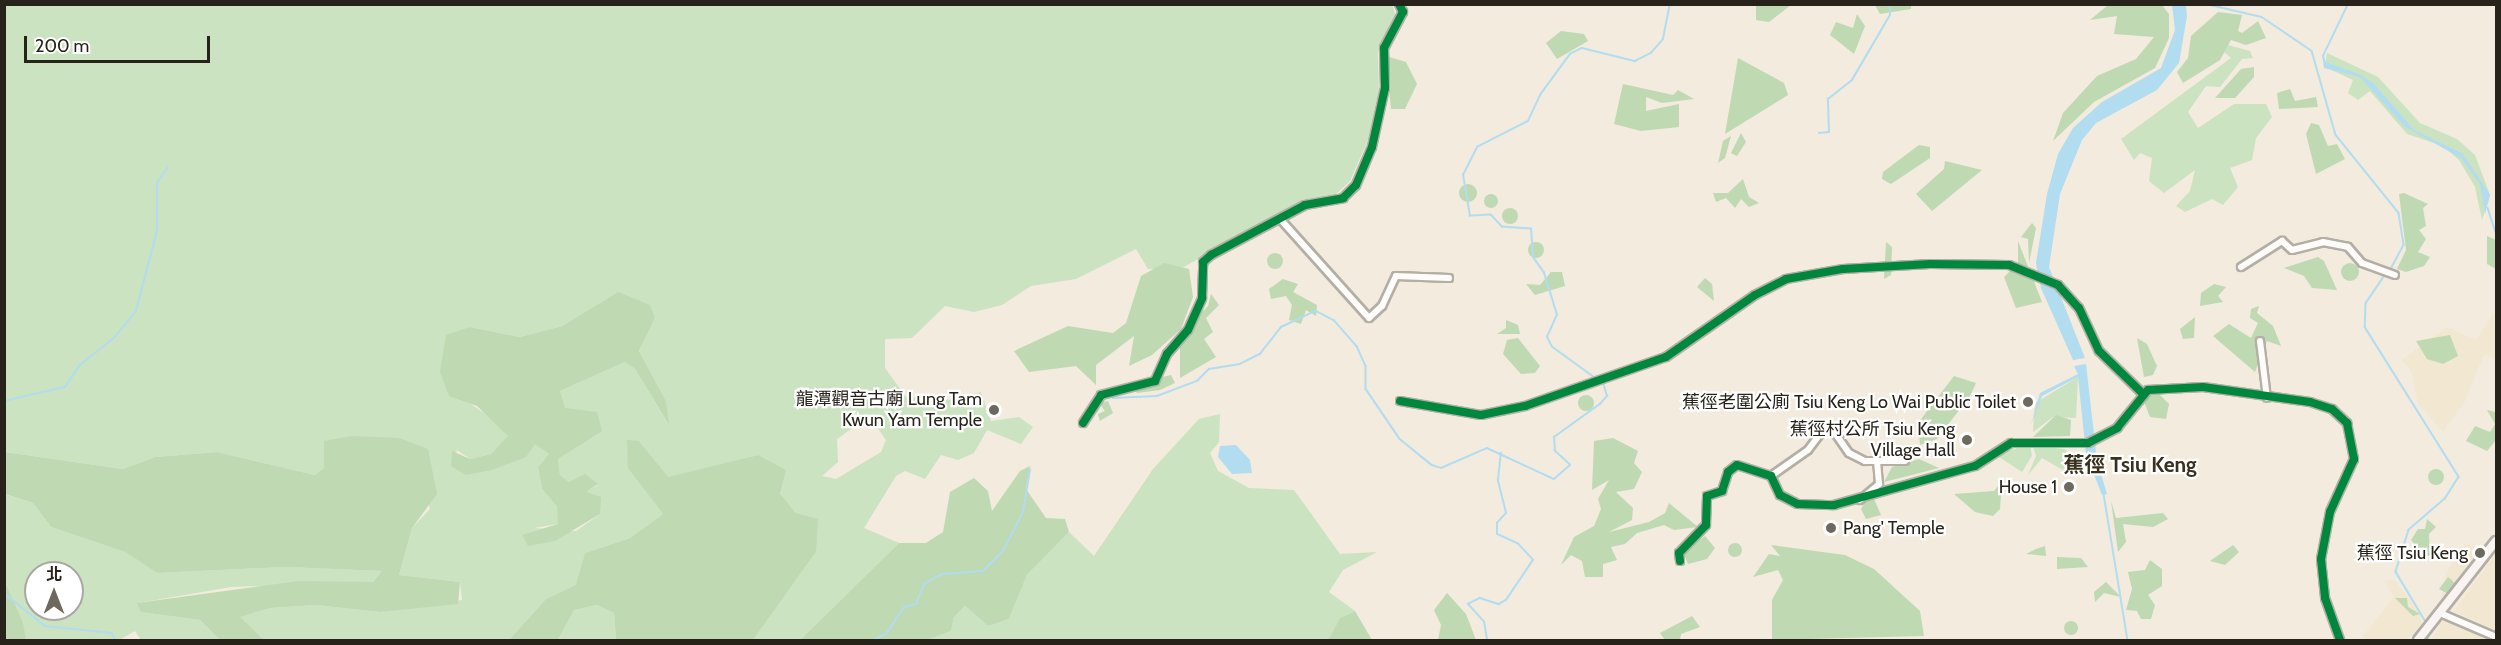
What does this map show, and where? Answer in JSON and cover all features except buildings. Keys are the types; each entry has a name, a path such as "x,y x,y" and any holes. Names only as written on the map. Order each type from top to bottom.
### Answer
{"main road":[{"path":"2418,640 2496,541"}],"street":[{"path":"1083,423 1101,395 1155,381 1202,298 1203,262 1282,221 1305,205 1343,198 1356,185 1372,147 1385,88 1384,48 1403,12 1399,4"},
{"path":"1282,221 1369,318 1382,306 1396,276 1449,278"},
{"path":"2241,267 2282,241 2292,250 2336,243 2377,270 2394,275"},
{"path":"1400,401 1481,415 1596,384 1688,346 1755,295 1786,279 1875,266 2025,268 2058,285 2079,308 2099,351 2142,393"},
{"path":"2260,341 2267,398"},
{"path":"1770,476 1778,490 1805,505 1860,500 1975,466 2011,442 2082,445 2098,439 2122,423 2142,393 2174,385 2332,409 2353,438 2355,459 2330,512 2321,559 2325,598 2340,640"},
{"path":"1680,561 1679,553 1706,525 1707,496 1722,491 1731,468 1770,476 1808,450 1824,429 1835,433 1856,458 1877,463 1905,461"},
{"path":"1860,500 1878,484 1877,463"},
{"path":"2440,613 2496,637"}],"shaded area":[{"path":"2494,313 2496,360 2484,354 2465,401 2443,432 2418,404 2412,373 2402,360 2447,327 2476,340"},
{"path":"2465,544 2481,549 2442,598 2446,573"},
{"path":"2496,553 2496,630 2454,611"},
{"path":"2394,580 2419,610 2422,624 2407,640 2366,640 2363,636 2394,597 2384,581"},
{"path":"2443,620 2496,640 2431,640"}],"green space":[{"path":"1392,4 1396,17 1378,53 1379,96 1371,133 1350,181 1333,197 1301,201 1182,268 1148,269 1136,249 1076,279 1031,286 1002,305 974,312 945,306 912,338 885,339 885,368 906,397 953,400 981,392 991,421 1019,417 1033,427 1021,444 987,430 974,453 958,460 941,455 925,479 905,471 896,476 864,528 899,543 800,640 753,640 816,552 758,455 668,478 639,441 629,468 663,514 630,538 585,553 577,585 546,599 509,640 264,640 239,617 270,608 316,605 379,612 462,600 460,582 399,575 412,528 430,509 415,448 399,438 324,442 324,468 315,475 217,452 155,457 123,469 5,452 4,5","holes":["618,292 655,318 639,351 666,401 668,424 635,369 625,362 560,391 573,449 558,459 560,475 569,482 598,485 585,492 600,514 576,531 534,528 558,524 558,506 542,489 538,467 549,454 535,443 451,466 457,450 470,459 491,454 508,437 503,426 462,398 470,327 520,337 562,326","869,416 886,440 881,452 836,479 822,476 838,462 837,439"]},
{"path":"1756,4 1791,5 1769,22 1756,20"},
{"path":"1875,5 1911,5 1911,9 1880,14"},
{"path":"2108,5 2162,5 2169,14 2169,38 2155,68 2094,102 2053,141 2063,113 2097,76 2136,59 2154,37 2114,34 2117,16 2090,20"},
{"path":"2218,12 2242,15 2238,31 2242,33 2258,21 2266,38 2246,45 2231,40 2220,60 2183,83 2177,72 2188,58 2191,36"},
{"path":"1857,14 1865,26 1854,54 1830,35 1836,22 1853,28"},
{"path":"1561,31 1584,34 1588,41 1557,59 1546,43"},
{"path":"2228,45 2250,51 2253,58 2242,59 2220,87 2206,86 2188,112 2198,128 2234,104 2266,104 2272,117 2256,138 2252,160 2230,168 2238,187 2223,205 2212,199 2185,212 2176,206 2190,191 2195,170 2164,193 2149,181 2152,158 2140,153 2134,160 2121,139 2231,58 2224,52"},
{"path":"2327,53 2378,77 2420,123 2457,139 2475,155 2490,195 2482,220 2475,187 2459,160 2443,146 2407,134 2370,91 2358,100 2348,93 2353,80 2325,67"},
{"path":"1386,56 1406,62 1417,84 1405,109 1391,109"},
{"path":"1738,58 1784,83 1788,95 1725,134"},
{"path":"2254,67 2254,77 2235,98 2215,98 2241,69"},
{"path":"1623,84 1673,95 1678,90 1694,99 1662,103 1646,97 1646,111 1679,104 1679,127 1641,131 1614,124"},
{"path":"2290,89 2295,101 2316,97 2318,107 2279,109 2277,93"},
{"path":"2311,123 2319,125 2328,146 2337,144 2345,159 2316,174 2306,134"},
{"path":"1741,133 1746,142 1737,156 1731,153"},
{"path":"1731,136 1725,158 1718,163 1723,141"},
{"path":"1919,145 1930,147 1930,158 1891,184 1882,179 1883,172"},
{"path":"1945,161 1982,170 1932,211 1916,194 1944,169"},
{"path":"1743,179 1749,197 1759,203 1749,207 1741,199 1735,208 1726,198 1716,202 1713,193 1728,193"},
{"path":"1464,184 1472,184 1477,189 1475,200 1464,202 1459,197 1459,189"},
{"path":"2404,193 2428,204 2423,208 2426,226 2419,230 2426,239 2418,252 2430,257 2424,266 2406,272 2397,269 2406,250 2399,194"},
{"path":"1488,194 1494,194 1498,201 1494,208 1488,208 1484,204 1484,198"},
{"path":"1507,208 1513,208 1518,216 1516,222 1507,224 1502,219 1502,213"},
{"path":"2032,223 2036,228 2029,263 2028,239 2021,237"},
{"path":"2487,236 2496,240 2496,269 2487,264"},
{"path":"2018,241 2042,302 2016,308 2004,277 2018,263"},
{"path":"1536,242 1542,244 1544,250 1542,256 1536,258 1530,256 1528,250 1530,244"},
{"path":"1886,242 1892,247 1891,275 1884,279"},
{"path":"1272,253 1278,253 1283,261 1281,267 1272,269 1267,264 1267,258"},
{"path":"2318,257 2324,261 2337,290 2312,288 2304,276 2284,268"},
{"path":"1164,263 1189,269 1193,297 1181,329 1152,355 1129,366 1134,336 1096,365 1096,385 1076,366 1029,372 1014,351 1068,326 1113,333 1126,323 1141,276"},
{"path":"2346,263 2354,263 2359,268 2357,279 2346,281 2341,276 2341,268"},
{"path":"1551,272 1562,272 1565,286 1535,295 1526,284 1540,285"},
{"path":"1705,278 1712,284 1714,301 1697,287"},
{"path":"1283,279 1298,284 1293,292 1317,305 1316,316 1306,310 1301,324 1289,320 1292,305 1286,296 1271,299 1269,289"},
{"path":"2214,284 2226,287 2218,296 2223,302 2200,306 2201,293"},
{"path":"618,292 650,305 655,318 639,351 666,401 669,425 635,369 625,362 560,391 565,408 597,412 602,431 558,459 560,475 569,482 585,474 598,484 586,492 601,497 600,514 555,541 528,546 522,535 558,524 557,506 542,489 538,467 549,454 535,444 526,457 492,470 466,475 451,466 452,451 470,459 491,454 508,436 477,406 449,396 440,372 446,335 470,327 520,337 562,326"},
{"path":"1211,294 1219,305 1206,318 1213,332 1204,339 1216,357 1180,378 1180,335 1208,306"},
{"path":"2259,306 2257,313 2273,326 2281,346 2267,341 2255,372 2213,336 2229,324 2251,338 2258,323 2250,318 2251,309"},
{"path":"2195,317 2194,338 2183,339 2180,329"},
{"path":"1506,320 1518,325 1520,334 1497,334 1506,328"},
{"path":"2450,335 2458,356 2443,364 2427,359 2416,341"},
{"path":"1518,338 1540,366 1535,373 1521,374 1503,354 1507,340"},
{"path":"2137,338 2147,344 2157,366 2153,375 2144,377"},
{"path":"1171,375 1175,383 1160,390 1137,393 1132,384"},
{"path":"1954,376 1976,383 1970,396 1937,439 1920,445 1918,423"},
{"path":"2078,377 2076,418 2053,417 2033,432 2035,403"},
{"path":"2156,391 2169,404 2166,419 2150,417 2143,399"},
{"path":"1586,395 1592,397 1594,403 1592,409 1586,411 1580,409 1578,403 1580,397"},
{"path":"1108,401 1113,413 1100,421 1098,414 1105,411 1099,403"},
{"path":"2487,410 2496,412 2496,440 2487,451 2466,441 2475,426 2490,432 2495,424"},
{"path":"1220,414 1219,442 1210,453 1218,471 1249,488 1294,490 1340,554 1377,552 1343,570 1329,592 1355,611 1340,618 1328,640 928,640 951,631 954,617 965,606 988,626 1009,619 1027,575 1069,532 1094,556 1153,469 1199,419"},
{"path":"2056,415 2071,420 2070,436 2033,437"},
{"path":"352,436 399,438 428,449 437,494 412,528 399,575 460,582 458,604 379,612 316,605 270,608 240,617 264,640 220,640 200,620 141,612 137,603 299,581 373,582 382,571 285,567 157,573 125,552 51,527 33,503 5,494 5,452 123,469 155,457 217,452 315,475 324,468 324,441"},
{"path":"1613,438 1638,451 1634,463 1642,472 1634,489 1616,492 1633,508 1632,520 1609,532 1649,522 1665,513 1669,503 1698,527 1674,530 1664,525 1637,533 1625,544 1611,547 1617,560 1603,564 1603,577 1585,577 1582,561 1571,555 1561,565 1574,537 1594,526 1601,509 1598,499 1609,480 1592,490 1594,441"},
{"path":"627,440 639,441 668,477 758,455 786,470 780,493 795,513 818,519 816,552 753,640 616,640 614,613 597,605 574,610 558,640 509,640 546,599 576,585 585,553 630,538 663,514 628,468"},
{"path":"2030,444 2032,456 2022,472 1996,455"},
{"path":"2033,446 2064,449 2072,454 2063,470 2042,458 2028,475 2036,456"},
{"path":"1919,459 1939,468 1884,482 1892,467"},
{"path":"1030,466 1026,489 1046,518 1065,519 1069,532 1027,575 1009,619 988,626 965,606 954,617 951,631 928,640 800,640 899,543 926,543 943,532 950,492 974,478 988,491 992,511 1020,471"},
{"path":"2433,469 2439,469 2444,477 2442,483 2433,485 2428,480 2428,474"},
{"path":"2002,481 2000,509 1993,516 1975,512 1954,494 1994,491"},
{"path":"1871,492 1881,515 1866,519 1861,509"},
{"path":"4,494 33,503 51,527 125,552 157,573 285,567 382,571 373,582 231,587 138,603 142,612 200,620 220,640 141,640 135,631 119,640 26,640 5,582"},
{"path":"2111,501 2116,518 2163,513 2168,519 2153,527 2123,524 2126,542 2118,552"},
{"path":"2427,519 2436,527 2429,534 2430,556 2406,556 2417,547 2411,540 2418,529 2425,529"},
{"path":"1705,536 1715,548 1707,559 1688,564 1683,552"},
{"path":"1732,543 1738,543 1742,550 1738,557 1732,557 1728,553 1728,547"},
{"path":"1771,545 1845,555 1874,569 1920,611 1924,636 1772,640 1772,600 1783,580 1778,570 1753,577 1769,554 1780,556"},
{"path":"2233,545 2239,552 2225,565 2210,561"},
{"path":"2045,546 2046,556 2026,554 2036,549"},
{"path":"2057,557 2081,558 2088,567 2057,569"},
{"path":"2150,560 2162,569 2162,586 2148,595 2155,605 2151,619 2141,619 2137,611 2126,610 2132,589 2128,572 2145,570"},
{"path":"2448,577 2463,590 2456,598 2439,589"},
{"path":"5,582 23,623 26,640 5,640"},
{"path":"2106,582 2121,597 2104,593 2095,602 2094,592"},
{"path":"1447,593 1466,614 1476,640 1438,640 1441,625 1434,610"},
{"path":"2395,598 2407,598 2408,607 2420,614 2413,616"},
{"path":"597,605 614,613 616,640 558,640 574,610"},
{"path":"1355,611 1372,640 1328,640 1340,618"},
{"path":"1692,616 1700,627 1681,634 1680,640 1665,640 1660,633"},
{"path":"2071,621 2076,623 2078,628 2076,633 2071,635 2066,633 2064,628 2066,623"}],"water":[{"path":"2172,5 2186,5 2187,16 2179,63 2157,90 2096,123 2082,140 2060,194 2049,267 2085,358 2073,360 2041,288 2036,263 2047,194 2058,154 2073,128 2102,102 2161,68 2175,30"},
{"path":"2322,55 2325,62 2359,74 2373,83 2414,130 2463,154 2490,195 2485,214 2480,184 2461,158 2405,127 2360,77 2324,68"},
{"path":"2086,364 2097,461 2107,494 2102,495 2086,454 2078,377 2042,396 2031,425 2040,393 2078,374 2074,366"},
{"path":"1236,445 1250,460 1252,473 1232,474 1218,457 1220,446"}],"waterway":[{"path":"1596,379 1552,347 1547,337 1557,315 1544,273 1533,257 1531,229 1502,227 1491,215 1470,216 1463,175 1477,147 1528,121 1540,95 1570,54 1582,48 1635,61 1651,53 1663,39 1670,4"},
{"path":"1819,133 1829,132 1828,99 1852,80 1890,15 1890,4"},
{"path":"2206,4 2262,17 2312,51 2336,135 2399,213 2404,245 2390,271"},
{"path":"2325,63 2323,56 2348,4"},
{"path":"4,401 65,387 80,365 115,337 136,311 157,231 157,183 167,168"},
{"path":"2488,208 2496,232"},
{"path":"2386,274 2366,304 2365,327 2459,477 2445,499 2409,530 2396,572 2426,622"},
{"path":"1113,398 1157,396 1197,381 1209,369 1240,364 1260,354 1281,327 1316,311 1334,320 1357,346 1366,366 1366,389 1400,439 1432,465 1441,468 1487,448 1554,479 1570,465 1555,451 1554,437 1600,404 1607,396 1603,383"},
{"path":"1487,640 1484,622 1468,604 1480,598 1499,604 1506,600 1533,560 1518,544 1497,534 1497,523 1506,513 1498,480 1501,453"},
{"path":"873,640 886,634 904,607 916,604 924,584 942,574 983,571 1003,551 1023,512 1030,470"},
{"path":"2104,494 2128,640"},
{"path":"4,593 45,626 112,633 115,640"},
{"path":"2428,640 2429,632"}],"cycle path":[{"path":"1083,423 1101,395 1155,381 1167,354 1188,330 1202,298 1203,262 1211,255 1305,205 1343,198 1356,185 1372,147 1385,88 1384,48 1403,12 1399,4"},
{"path":"1400,401 1481,415 1525,406 1666,357 1755,295 1786,279 1843,269 1930,264 2009,265 2058,285 2079,308 2099,351 2142,393"},
{"path":"1680,561 1679,553 1706,525 1707,496 1722,491 1728,472 1737,465 1771,476 1780,495 1798,504 1834,505 1975,466 2011,443 2088,443 2117,428 2148,390 2203,387 2310,402 2332,409 2347,423 2354,459 2330,512 2321,559 2325,598 2340,640"}],"place":[{"name":"蕉徑老圍公廁 Tsiu Keng Lo Wai Public Toilet","path":"2028,402"},
{"name":"龍潭觀音古廟 Lung Tam Kwun Yam Temple","path":"994,410"},
{"name":"蕉徑村公所 Tsiu Keng Village Hall","path":"1967,440"},
{"name":"House 1","path":"2069,487"},
{"name":"Pang' Temple","path":"1831,528"},
{"name":"蕉徑 Tsiu Keng","path":"2480,553"}],"district":[{"name":"蕉徑 Tsiu Keng","path":"2130,465"}]}
